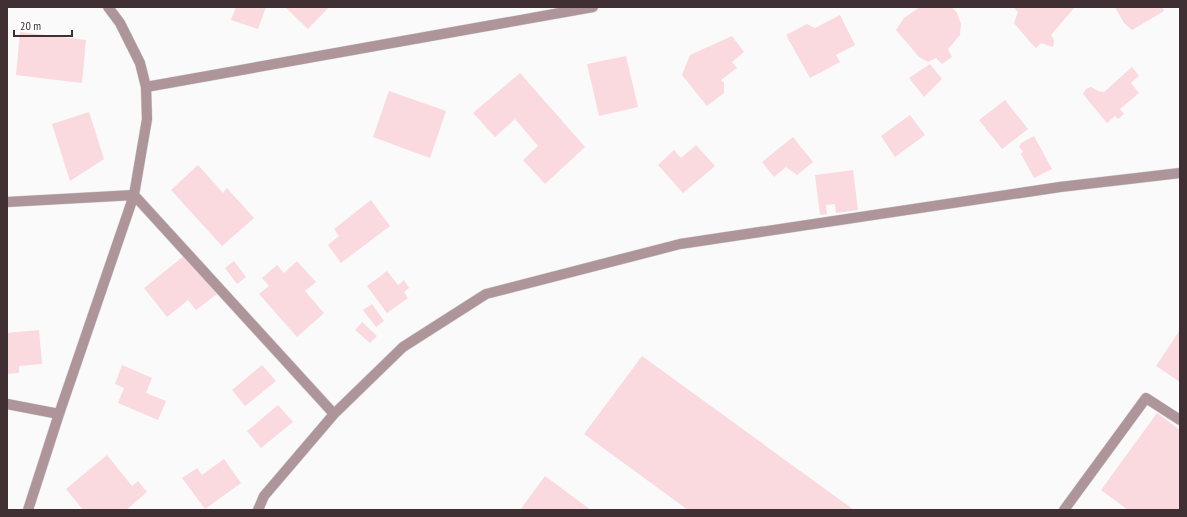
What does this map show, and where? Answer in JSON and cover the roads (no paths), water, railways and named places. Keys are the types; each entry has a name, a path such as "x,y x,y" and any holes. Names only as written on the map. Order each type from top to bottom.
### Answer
{"street":[{"path":"28,510 59,414 134,196 147,119 146,87 140,63 120,23 108,7"},
{"path":"146,87 593,7"},
{"path":"258,510 264,496 334,414 403,348 486,294 680,244 1060,187 1180,173"},
{"path":"7,202 134,196"},
{"path":"134,196 334,414"},
{"path":"1064,510 1146,398 1180,420"},
{"path":"7,404 59,414"}]}
